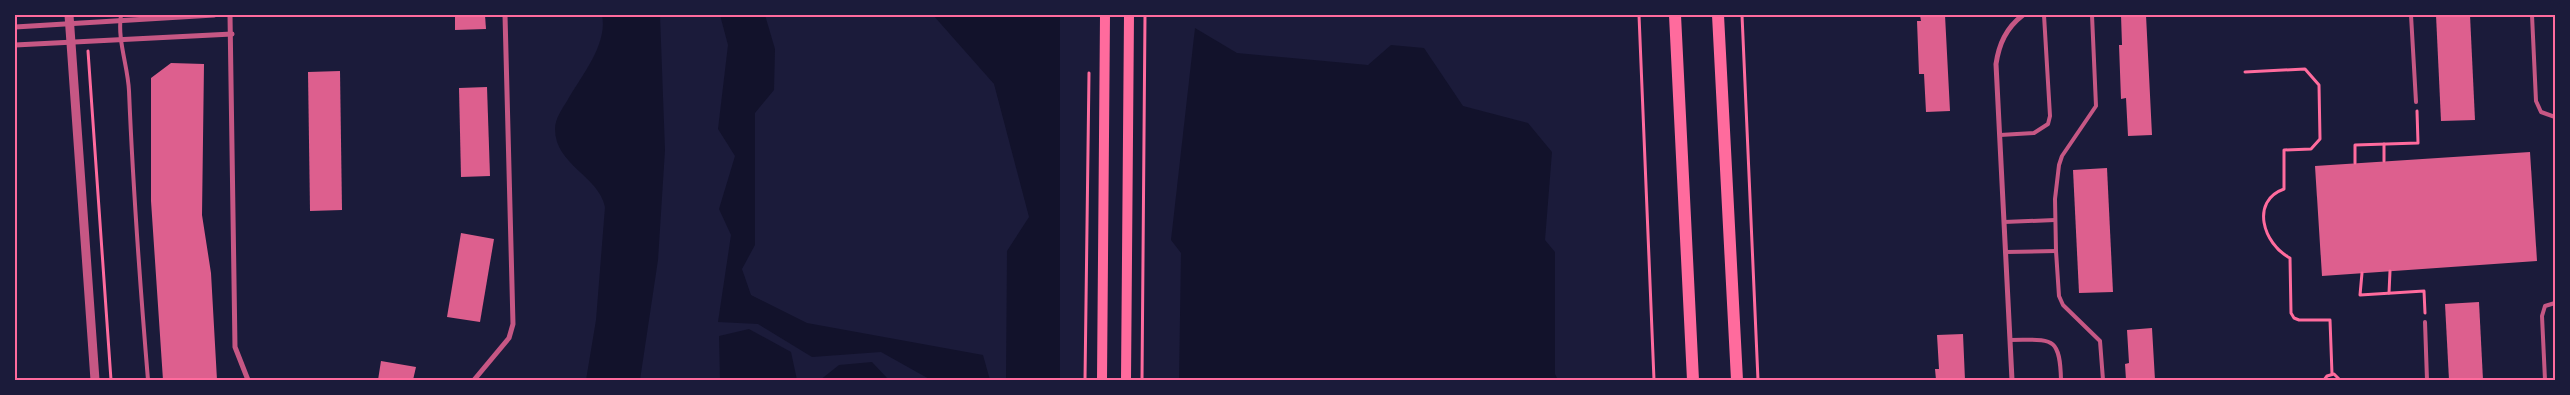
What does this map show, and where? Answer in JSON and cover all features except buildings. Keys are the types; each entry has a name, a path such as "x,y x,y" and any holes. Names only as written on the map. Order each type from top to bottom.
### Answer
{"main road":[{"path":"1102,380 1105,15"},
{"path":"1126,380 1129,15"},
{"path":"1675,15 1693,380"},
{"path":"1718,15 1737,380"}],"street":[{"path":"15,27 69,19 214,15"},
{"path":"230,15 232,34 235,347 248,380"},
{"path":"474,380 509,338 513,324 505,15"},
{"path":"2012,380 1996,64 1998,48 2005,33 2022,15"},
{"path":"69,19 95,380"},
{"path":"15,45 232,34"}],"lane":[{"path":"2000,135 2034,132 2048,124 2050,116 2044,15"},
{"path":"2092,15 2096,106 2062,156 2059,165 2055,199 2055,220 2060,296 2064,305 2100,342 2103,380"},
{"path":"2411,15 2416,102"},
{"path":"2532,15 2536,101 2541,112 2555,117"},
{"path":"121,18 121,39 129,88 131,166 148,380"},
{"path":"2004,222 2055,220"},
{"path":"2006,252 2056,250"},
{"path":"2545,380 2542,316 2545,306 2555,303"},
{"path":"2425,322 2427,380"},
{"path":"2010,340 2046,340 2053,343 2059,350 2061,380"}],"path":[{"path":"1142,380 1146,15"},
{"path":"1639,15 1654,380"},
{"path":"1742,15 1758,380"},
{"path":"88,41 111,380"},
{"path":"1086,380 1089,64"},
{"path":"2245,72 2305,69 2320,84 2320,139 2311,149 2284,150 2284,189 2276,192 2269,199 2264,220 2265,232 2271,244 2279,252 2290,258 2291,313 2294,318 2299,320 2330,320 2332,374"},
{"path":"2355,163 2355,145 2418,143 2416,102"},
{"path":"2384,144 2384,162"},
{"path":"2389,293 2390,271"},
{"path":"2362,273 2360,295 2424,291 2425,322"},
{"path":"2324,380 2332,374 2337,375 2340,380"}],"shaded area":[{"path":"602,15 660,15 665,150 658,260 640,380 586,380 596,320 605,207 595,187 562,152 557,141 555,129 559,114 586,71 597,49 603,26"},
{"path":"720,15 765,15 775,49 774,90 755,113 755,245 742,269 751,295 807,323 983,355 990,380 931,380 881,352 812,357 758,324 718,322 731,235 719,209 735,156 718,129 728,45"},
{"path":"933,15 1060,15 1060,380 1006,380 1007,251 1029,217 994,84"},
{"path":"1195,28 1237,53 1368,65 1391,45 1424,48 1463,106 1528,123 1552,152 1545,240 1555,252 1555,374 1558,380 1179,380 1181,253 1171,240"},
{"path":"749,329 791,352 797,380 720,380 719,336"},
{"path":"872,362 889,380 820,380 839,365"}]}
